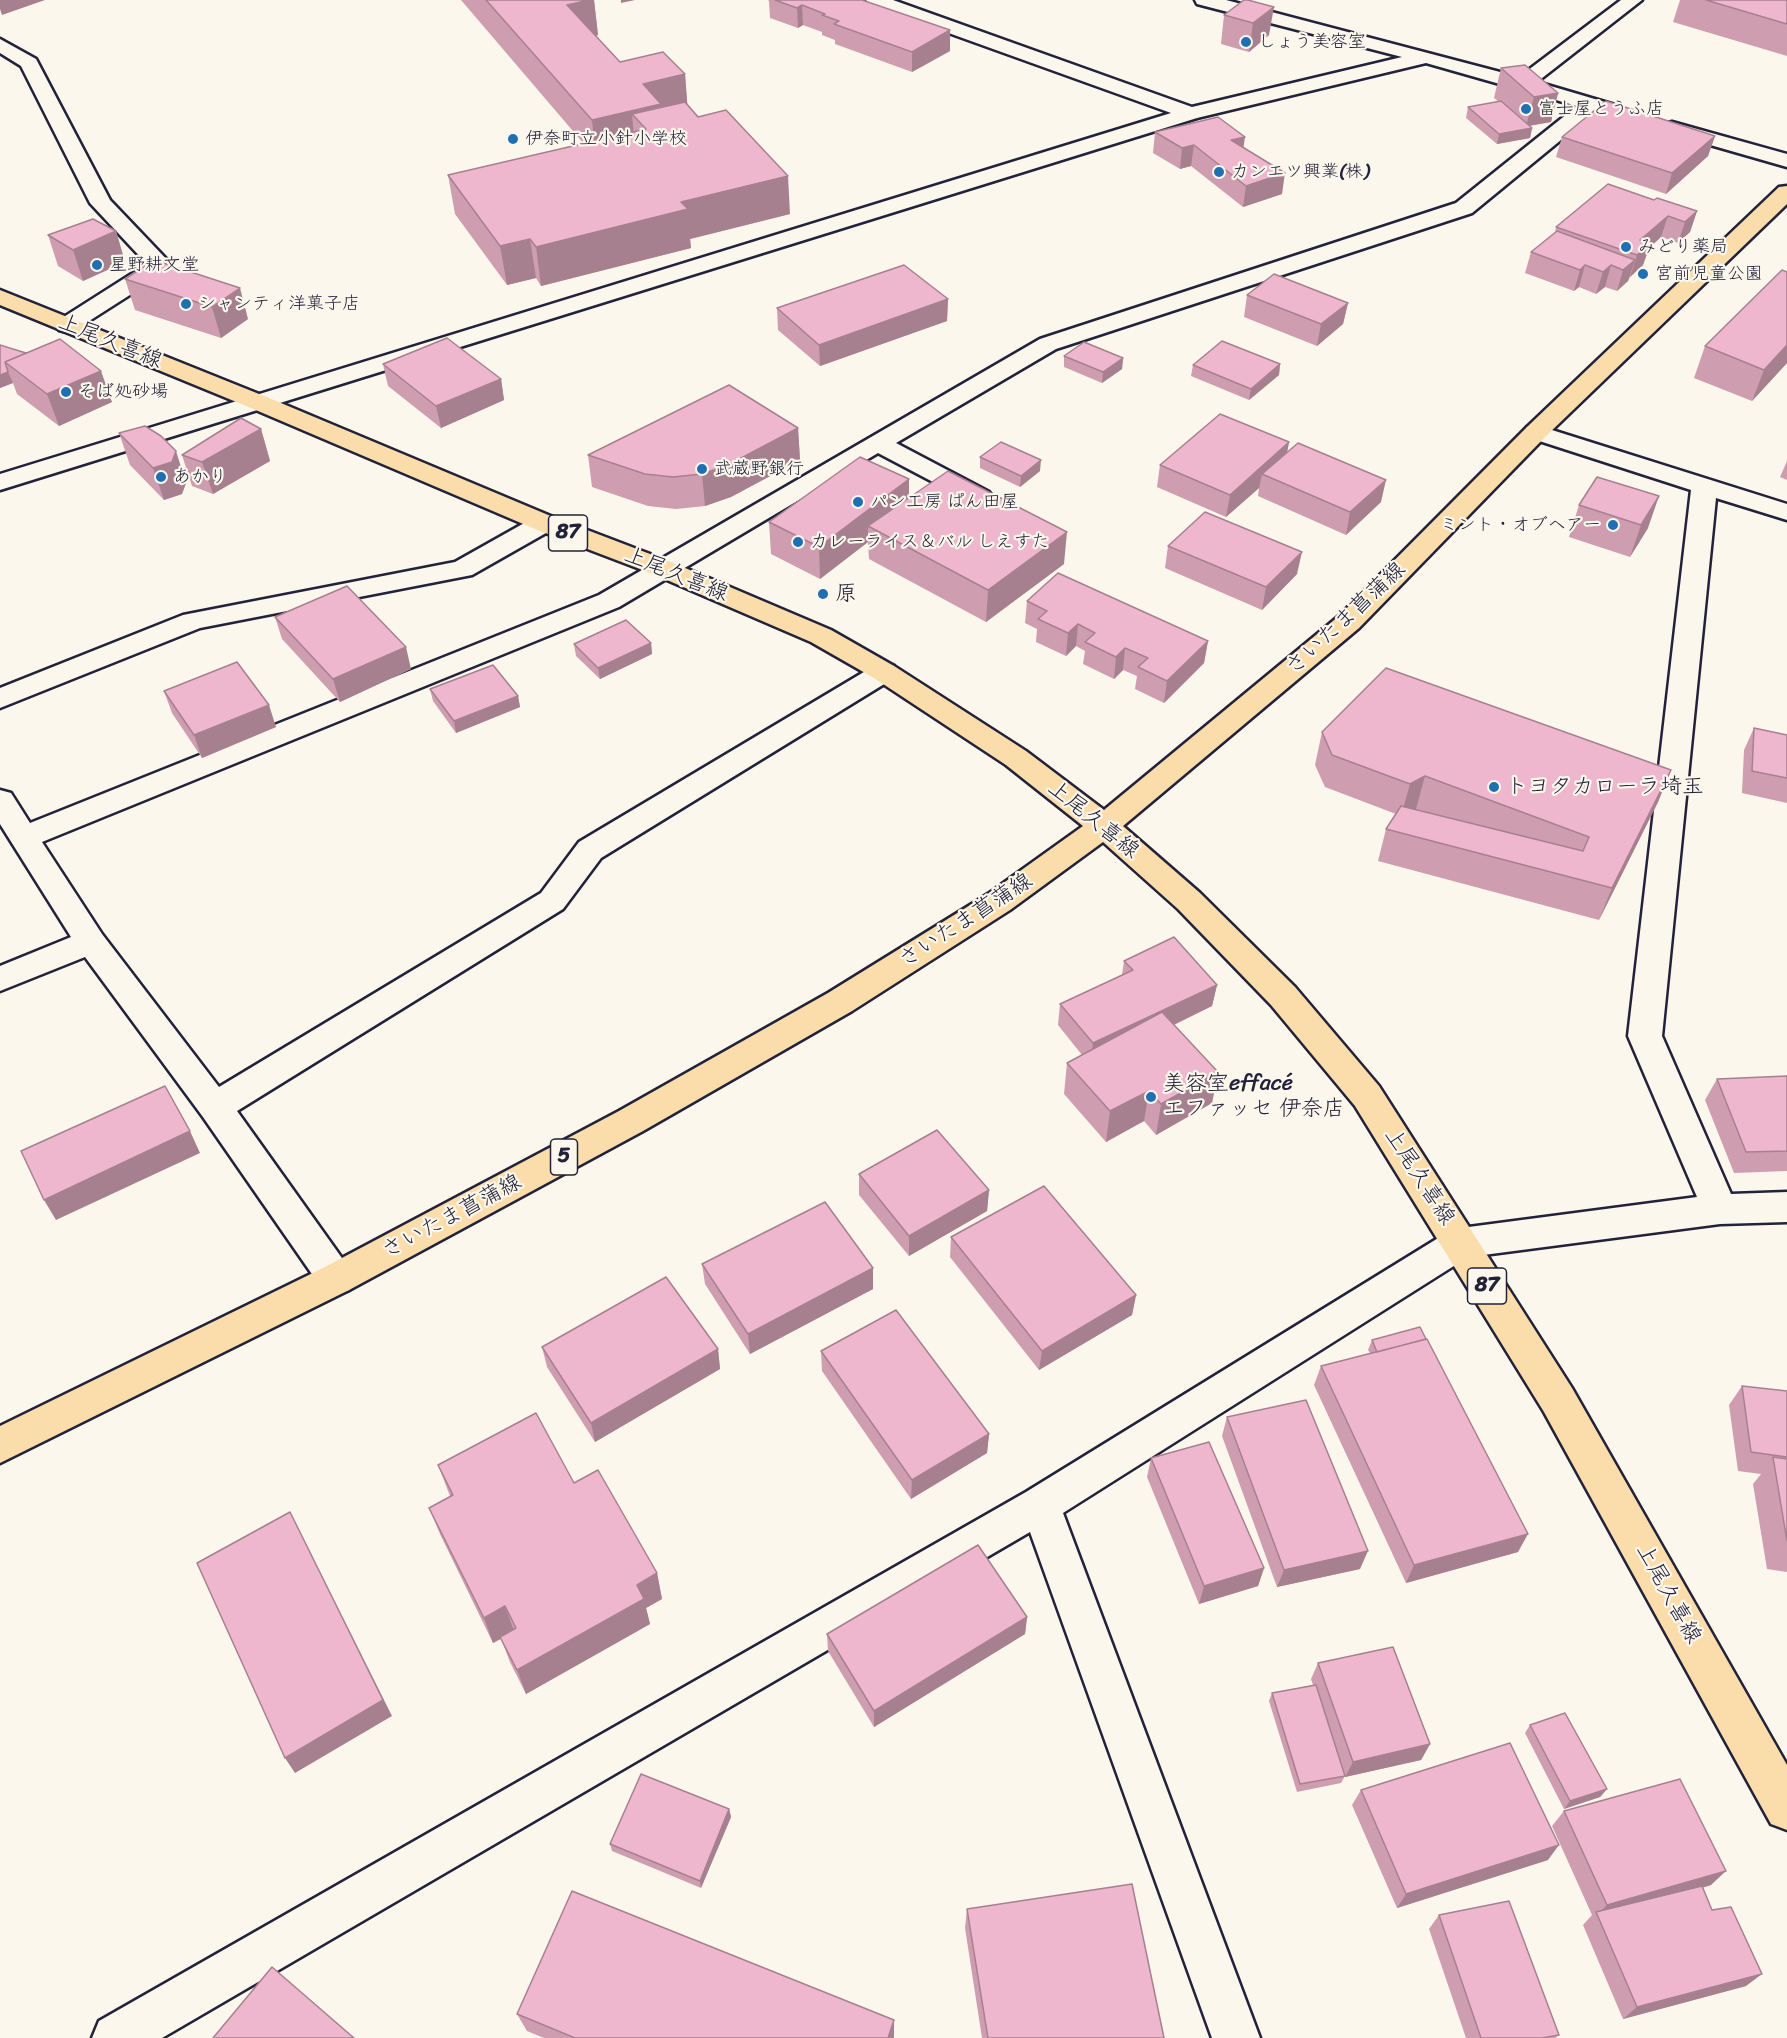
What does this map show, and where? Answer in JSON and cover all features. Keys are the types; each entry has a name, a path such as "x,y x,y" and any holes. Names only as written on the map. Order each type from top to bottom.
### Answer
{"main road":[{"name":"さいたま菖蒲線","path":"0,1445 336,1279 631,1121 840,1002 999,902 1104,826 1349,622 1536,432 1787,192"},
{"name":"上尾久喜線","path":"0,297 261,403 544,524 662,568 821,636 884,672 1017,758 1104,826 1188,901 1283,996 1366,1096 1461,1243 1558,1400 1787,1808"}],"street":[{"path":"875,0 1191,113"},
{"path":"1204,0 1426,57 1626,115"},
{"path":"1521,84 1634,0"},
{"path":"0,45 28,63 101,203 161,265 67,325"},
{"path":"0,482 1191,113 1426,57"},
{"path":"24,837 609,601 1048,344 1464,207 1591,105"},
{"path":"1649,121 1787,161"},
{"path":"1536,432 1787,513"},
{"path":"878,442 1004,509"},
{"path":"1704,486 1645,1036 1720,1209"},
{"path":"0,699 194,621 463,569 544,524"},
{"path":"215,1107 552,901 590,850 884,672"},
{"path":"0,800 91,942 215,1107 336,1279"},
{"path":"0,979 91,942"},
{"path":"116,2038 1040,1505 1461,1243 1720,1209 1787,1207"},
{"path":"1040,1505 1236,2038"}],"building":[{"path":"486,0 589,0 567,5 620,62 663,52 685,74 643,84 661,104 592,120"},
{"path":"775,0 862,0 950,30 912,52 834,24 839,21 802,5 797,8"},
{"path":"1244,0 1274,7 1253,23 1224,15"},
{"path":"1706,0 1787,0 1787,24"},
{"path":"1525,65 1558,93 1534,97 1501,68"},
{"path":"1501,101 1532,128 1499,134 1468,107"},
{"path":"1606,101 1715,136 1672,173 1562,137"},
{"path":"685,102 698,117 726,110 788,176 681,202 688,209 536,247 530,239 500,246 448,175 646,129 632,114"},
{"path":"1218,117 1245,137 1231,140 1285,173 1246,186 1194,145 1182,148 1155,132"},
{"path":"1608,184 1654,200 1657,198 1697,211 1685,222 1668,216 1640,240 1650,244 1637,255 1556,227"},
{"path":"93,219 116,231 73,250 48,235"},
{"path":"1557,231 1635,260 1623,270 1611,265 1603,272 1585,265 1580,270 1531,252"},
{"path":"154,260 240,288 212,307 125,279"},
{"path":"904,265 948,299 819,345 777,308"},
{"path":"1782,270 1787,272 1787,345 1764,370 1705,346"},
{"path":"1274,274 1348,303 1321,324 1247,295"},
{"path":"447,338 501,379 436,406 383,364"},
{"path":"60,339 101,371 47,394 5,362"},
{"path":"1222,341 1280,364 1251,389 1193,365"},
{"path":"1084,342 1123,358 1103,372 1064,356"},
{"path":"0,345 26,353 5,362 8,372 0,375"},
{"path":"729,385 798,428 728,465 702,474 673,477 645,474 588,455"},
{"path":"1220,414 1289,442 1230,495 1160,465"},
{"path":"241,418 261,429 202,462 182,455"},
{"path":"145,426 161,436 176,451 172,462 153,468 119,433"},
{"path":"1001,442 1041,460 1021,476 980,457"},
{"path":"1298,443 1386,480 1350,512 1262,474"},
{"path":"860,457 909,479 819,547 769,522"},
{"path":"948,471 1067,532 988,590 868,526"},
{"path":"1597,477 1659,496 1641,525 1579,505"},
{"path":"1205,512 1302,552 1266,587 1168,546"},
{"path":"1058,573 1208,641 1167,681 1138,667 1148,658 1125,648 1116,657 1085,642 1095,633 1078,624 1068,633 1038,619 1047,611 1027,601"},
{"path":"347,586 406,647 333,679 275,617"},
{"path":"626,620 651,643 598,668 574,644"},
{"path":"237,662 269,705 194,735 164,691"},
{"path":"493,665 518,696 454,721 430,689"},
{"path":"1386,668 1671,770 1612,888 1386,829 1401,806 1583,851 1589,837 1425,776 1410,784 1332,755 1322,732"},
{"path":"1754,728 1787,735 1787,778 1752,771"},
{"path":"1174,937 1217,985 1093,1043 1060,1004 1133,970 1124,961"},
{"path":"1162,1012 1218,1072 1161,1104 1149,1091 1110,1111 1067,1063"},
{"path":"1787,1076 1787,1151 1746,1152 1717,1079"},
{"path":"165,1086 190,1131 44,1200 21,1151"},
{"path":"937,1130 989,1190 909,1236 859,1174"},
{"path":"1044,1186 1136,1295 1042,1351 951,1237"},
{"path":"825,1202 873,1268 748,1334 702,1264"},
{"path":"666,1277 718,1349 591,1423 542,1347"},
{"path":"896,1310 989,1434 912,1480 821,1351"},
{"path":"1420,1327 1426,1339 1377,1352 1372,1340"},
{"path":"1427,1339 1528,1534 1414,1565 1321,1366"},
{"path":"1742,1386 1787,1391 1787,1457 1751,1452"},
{"path":"1306,1400 1368,1551 1284,1570 1227,1417"},
{"path":"536,1413 574,1483 598,1470 657,1573 637,1585 644,1599 517,1670 500,1637 516,1628 505,1606 484,1618 429,1508 453,1495 438,1465"},
{"path":"1209,1442 1264,1568 1204,1586 1151,1458"},
{"path":"1773,1457 1787,1459 1787,1541"},
{"path":"290,1512 383,1700 285,1758 197,1563"},
{"path":"978,1545 1027,1617 874,1711 827,1634"},
{"path":"1393,1647 1430,1744 1353,1762 1318,1663"},
{"path":"1316,1685 1345,1776 1300,1784 1272,1693"},
{"path":"1565,1713 1607,1789 1570,1801 1530,1725"},
{"path":"1510,1743 1559,1845 1406,1894 1361,1790"},
{"path":"641,1774 729,1809 700,1881 610,1844"},
{"path":"1680,1779 1726,1871 1607,1905 1564,1811"},
{"path":"1132,1884 1164,2038 988,2038 967,1909"},
{"path":"1702,1886 1712,1910 1731,1907 1762,1974 1637,2007 1596,1912"},
{"path":"572,1891 894,2020 888,2038 575,2038 517,2014"},
{"path":"1509,1901 1559,2035 1542,2038 1481,2038 1439,1915"},
{"path":"272,1967 354,2038 213,2038"}],"place":[{"name":"しょう美容室","path":"1246,42"},
{"name":"富士屋とうふ店","path":"1526,109"},
{"name":"伊奈町立小針小学校","path":"513,139"},
{"name":"カンエツ興業(株)","path":"1219,172"},
{"name":"みどり薬局","path":"1626,247"},
{"name":"星野耕文堂","path":"97,265"},
{"name":"宮前児童公園","path":"1643,274"},
{"name":"シャンティ洋菓子店","path":"186,304"},
{"name":"そば処砂場","path":"66,392"},
{"name":"武蔵野銀行","path":"702,469"},
{"name":"あかり","path":"161,477"},
{"name":"パン工房 ぱん田屋","path":"858,502"},
{"name":"ミント・オブヘアー","path":"1613,525"},
{"name":"カレーライス＆バル しえすた","path":"798,542"},
{"name":"原","path":"823,594"},
{"name":"トヨタカローラ埼玉","path":"1494,787"},
{"name":"美容室effacé エファッセ 伊奈店","path":"1151,1097"}]}
